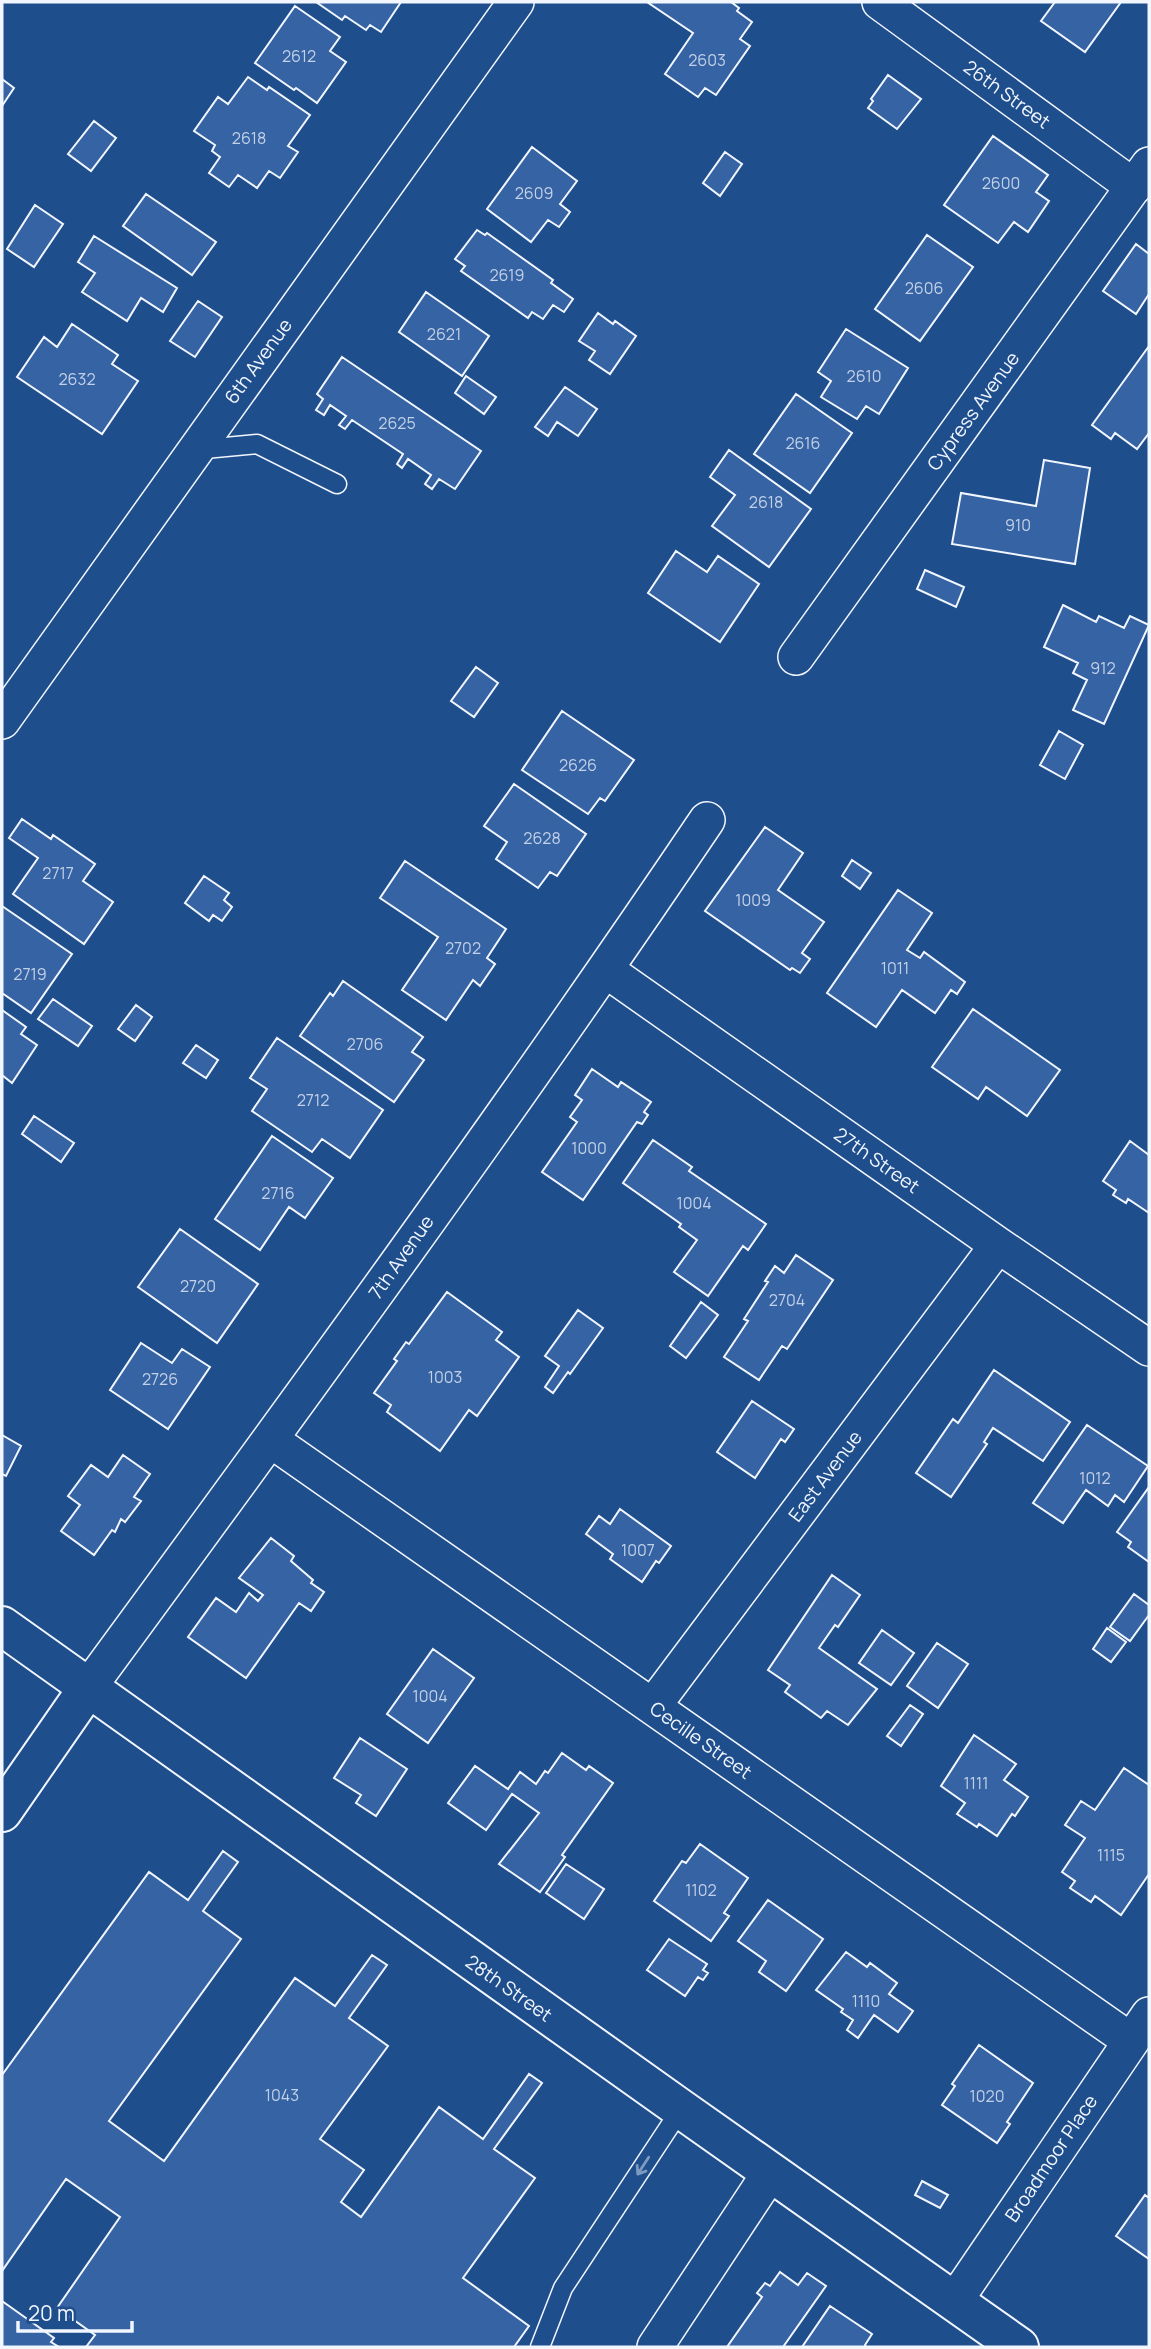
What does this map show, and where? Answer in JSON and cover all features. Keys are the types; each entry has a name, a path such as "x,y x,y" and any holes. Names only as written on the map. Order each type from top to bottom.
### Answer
{"street":[{"name":"6th Avenue","path":"2,721 516,2"},
{"name":"26th Street","path":"880,2 1142,176"},
{"name":"Cypress Avenue","path":"796,657 1142,176"},
{"name":"7th Avenue","path":"88,1688 271,1440 606,970 707,820"},
{"name":"27th Street","path":"606,970 1149,1348"},
{"name":"East Avenue","path":"653,1706 998,1245"},
{"name":"Cecille Street","path":"271,1440 653,1706 1140,2028"},
{"name":"28th Street","path":"2,1626 1019,2347"},
{"path":"2,1812 88,1688"},
{"name":"Broadmoor Place","path":"954,2302 1140,2028"},
{"path":"655,2347 771,2173"}],"lane":[{"path":"194,450 257,444 337,484"},
{"path":"540,2347 563,2288 681,2109"}],"building":[{"path":"316,2 401,2 381,32 370,25 366,30 345,16 342,20"},
{"path":"647,2 731,2 739,8 737,11 752,22 740,39 750,46 716,95 705,88 698,97 665,74 693,33"},
{"path":"1055,2 1121,2 1085,52 1041,21"},
{"path":"295,6 340,37 330,51 346,62 317,103 255,63"},
{"path":"888,75 921,99 897,129 868,108"},
{"path":"248,77 267,90 269,87 310,115 288,146 298,152 280,178 269,171 257,188 238,175 229,187 209,173 220,157 212,151 215,145 194,131 218,97 228,104"},
{"path":"2,79 14,88 2,106"},
{"path":"94,121 116,138 91,171 68,154"},
{"path":"993,136 1048,175 1036,192 1049,201 1028,232 1014,222 998,243 944,205"},
{"path":"532,147 577,181 560,204 570,212 559,227 548,220 531,242 487,209"},
{"path":"725,152 742,164 720,196 703,183"},
{"path":"146,194 216,242 192,275 123,226"},
{"path":"35,205 63,224 34,267 7,249"},
{"path":"477,230 485,235 487,233 553,280 551,283 573,299 564,312 553,305 543,319 532,312 528,318 461,271 465,266 455,259"},
{"path":"927,235 973,267 920,341 875,309"},
{"path":"94,236 177,288 163,312 141,298 127,321 82,292 95,273 78,262"},
{"path":"1136,244 1149,254 1149,294 1136,314 1103,291"},
{"path":"426,292 489,336 462,376 399,332"},
{"path":"198,301 222,317 195,357 170,341"},
{"path":"598,313 636,336 610,374 589,360 595,351 579,341"},
{"path":"72,324 118,355 112,364 138,381 102,434 17,377 44,337 57,347"},
{"path":"846,329 908,368 879,414 866,406 857,419 821,397 831,381 818,372"},
{"path":"1149,346 1149,433 1137,449 1115,433 1111,439 1092,425"},
{"path":"342,357 481,451 455,489 439,479 432,489 425,484 431,475 408,459 402,468 397,464 403,454 352,420 345,429 339,425 346,416 330,405 324,415 316,410 323,399 317,394"},
{"path":"466,376 496,397 484,414 455,393"},
{"path":"565,387 597,409 578,436 557,422 548,436 535,427"},
{"path":"796,394 852,433 810,493 754,454"},
{"path":"729,450 811,509 769,567 712,526 735,495 710,477"},
{"path":"1044,460 1090,468 1075,564 952,544 961,493 1036,506"},
{"path":"676,551 707,572 718,556 759,584 720,642 648,593"},
{"path":"925,570 964,587 956,607 917,589"},
{"path":"1063,605 1096,622 1099,616 1124,628 1130,616 1149,625 1104,724 1073,710 1087,680 1073,673 1078,663 1044,647"},
{"path":"476,667 498,683 474,717 451,701"},
{"path":"562,711 634,760 605,801 600,798 588,814 522,770"},
{"path":"1059,731 1083,745 1065,779 1040,765"},
{"path":"514,784 586,834 557,876 550,872 538,888 496,859 507,842 484,826"},
{"path":"22,819 51,839 53,835 95,864 83,881 113,902 84,944 13,894 38,858 9,838"},
{"path":"765,827 803,853 778,890 824,922 802,953 810,959 800,973 792,968 790,970 705,911"},
{"path":"852,860 871,873 860,889 842,876"},
{"path":"405,861 506,929 487,958 495,964 480,986 473,980 446,1020 402,990 438,937 380,898"},
{"path":"204,876 229,893 224,900 232,907 222,921 213,915 209,921 185,903"},
{"path":"898,890 932,913 907,950 920,958 924,952 965,982 957,994 951,990 935,1013 902,990 876,1027 827,993"},
{"path":"2,906 72,954 31,1013 2,993"},
{"path":"343,981 423,1037 412,1052 424,1060 394,1102 300,1036 330,993 333,996"},
{"path":"53,999 92,1026 78,1046 38,1019"},
{"path":"136,1005 152,1017 135,1041 118,1029"},
{"path":"973,1009 1060,1070 1027,1116 986,1087 978,1099 932,1067"},
{"path":"2,1010 26,1027 21,1034 37,1045 12,1083 2,1075"},
{"path":"277,1038 383,1110 350,1158 322,1139 312,1152 252,1111 267,1089 250,1078"},
{"path":"196,1045 218,1060 206,1078 183,1063"},
{"path":"592,1069 618,1087 621,1082 651,1102 644,1112 648,1115 642,1124 637,1122 583,1200 542,1172 577,1122 570,1117 582,1100 575,1095"},
{"path":"34,1116 74,1143 61,1162 22,1134"},
{"path":"272,1136 333,1178 305,1218 289,1207 260,1250 215,1219"},
{"path":"653,1140 692,1167 689,1171 766,1224 748,1250 743,1246 708,1296 674,1272 697,1240 679,1227 681,1224 623,1183"},
{"path":"1130,1141 1149,1155 1149,1213 1128,1199 1126,1203 1113,1195 1116,1190 1103,1181"},
{"path":"180,1229 258,1284 217,1343 138,1287"},
{"path":"796,1255 833,1280 787,1349 782,1346 759,1380 724,1357 748,1321 744,1319 775,1266 784,1273"},
{"path":"447,1292 502,1332 496,1340 519,1357 477,1416 469,1410 440,1451 387,1412 391,1405 374,1393 397,1361 394,1359 406,1342 409,1344"},
{"path":"701,1302 718,1315 686,1358 670,1346"},
{"path":"578,1310 603,1328 553,1393 545,1387 559,1366 545,1356"},
{"path":"141,1343 172,1363 182,1349 210,1367 168,1429 110,1390"},
{"path":"994,1370 1070,1422 1043,1461 993,1428 984,1442 987,1444 951,1497 916,1473 953,1419 958,1423"},
{"path":"752,1401 794,1429 785,1442 781,1439 755,1478 717,1452"},
{"path":"1087,1425 1148,1466 1124,1502 1115,1495 1108,1506 1086,1490 1063,1523 1033,1503"},
{"path":"2,1435 21,1446 6,1476 2,1474"},
{"path":"123,1455 150,1474 134,1497 141,1501 125,1522 121,1519 115,1532 112,1530 94,1555 61,1531 80,1505 68,1496 91,1465 108,1477"},
{"path":"1149,1487 1149,1562 1128,1547 1131,1542 1117,1532"},
{"path":"620,1509 671,1546 659,1563 656,1561 642,1582 610,1559 613,1554 586,1534 599,1516 610,1524"},
{"path":"271,1538 294,1556 291,1561 313,1580 311,1583 324,1592 311,1611 299,1603 246,1678 188,1637 216,1598 236,1612 249,1593 258,1601 263,1595 239,1578"},
{"path":"832,1575 860,1595 838,1627 835,1625 819,1648 877,1689 848,1725 827,1711 821,1718 785,1692 790,1685 768,1670"},
{"path":"1134,1594 1149,1605 1149,1615 1130,1641 1110,1627"},
{"path":"1107,1628 1126,1642 1111,1662 1093,1649"},
{"path":"882,1630 914,1653 891,1685 859,1663"},
{"path":"937,1643 968,1664 938,1708 907,1686"},
{"path":"433,1649 474,1678 428,1743 387,1714"},
{"path":"910,1705 923,1714 901,1746 887,1736"},
{"path":"974,1735 1016,1764 1004,1780 1028,1797 997,1836 957,1814 965,1803 941,1786"},
{"path":"360,1738 407,1769 376,1816 356,1803 361,1795 334,1778"},
{"path":"562,1753 586,1770 589,1766 613,1783 562,1855 565,1857 540,1892 499,1864 539,1813 512,1794 486,1830 448,1803 475,1766 508,1789 520,1772 536,1784 545,1771 548,1773"},
{"path":"1124,1768 1149,1785 1149,1874 1121,1915 1095,1896 1091,1902 1070,1888 1075,1881 1062,1872 1085,1838 1065,1825 1081,1801 1095,1810"},
{"path":"700,1844 748,1878 724,1913 729,1916 711,1941 654,1901 682,1861 686,1863"},
{"path":"223,1851 238,1862 203,1911 241,1939 109,2121 164,2161 295,1978 335,2006 372,1955 387,1965 349,2018 388,2046 320,2139 364,2170 341,2202 361,2217 439,2107 483,2139 529,2074 542,2083 494,2149 535,2178 463,2278 529,2326 514,2347 86,2347 95,2335 57,2308 120,2217 66,2179 2,2271 2,2075 149,1872 188,1900"},
{"path":"566,1864 604,1889 584,1919 546,1893"},
{"path":"768,1900 823,1939 786,1991 759,1972 766,1961 738,1941"},
{"path":"669,1939 707,1964 703,1970 708,1973 703,1980 698,1977 685,1996 647,1970"},
{"path":"846,1952 867,1967 870,1963 897,1983 889,1994 913,2011 898,2032 874,2015 858,2038 847,2030 853,2020 841,2012 843,2009 816,1990"},
{"path":"979,2045 1033,2083 1007,2122 1010,2124 997,2143 942,2105 955,2086 952,2084"},
{"path":"922,2181 948,2195 940,2208 915,2195"},
{"path":"1145,2195 1149,2198 1149,2259 1116,2236"},
{"path":"780,2272 798,2285 807,2273 826,2286 783,2347 727,2347 762,2297 757,2293 765,2283 770,2286"},
{"path":"2,2301 54,2338 51,2342 59,2347 2,2347"},
{"path":"830,2306 872,2334 866,2347 802,2347"}]}
